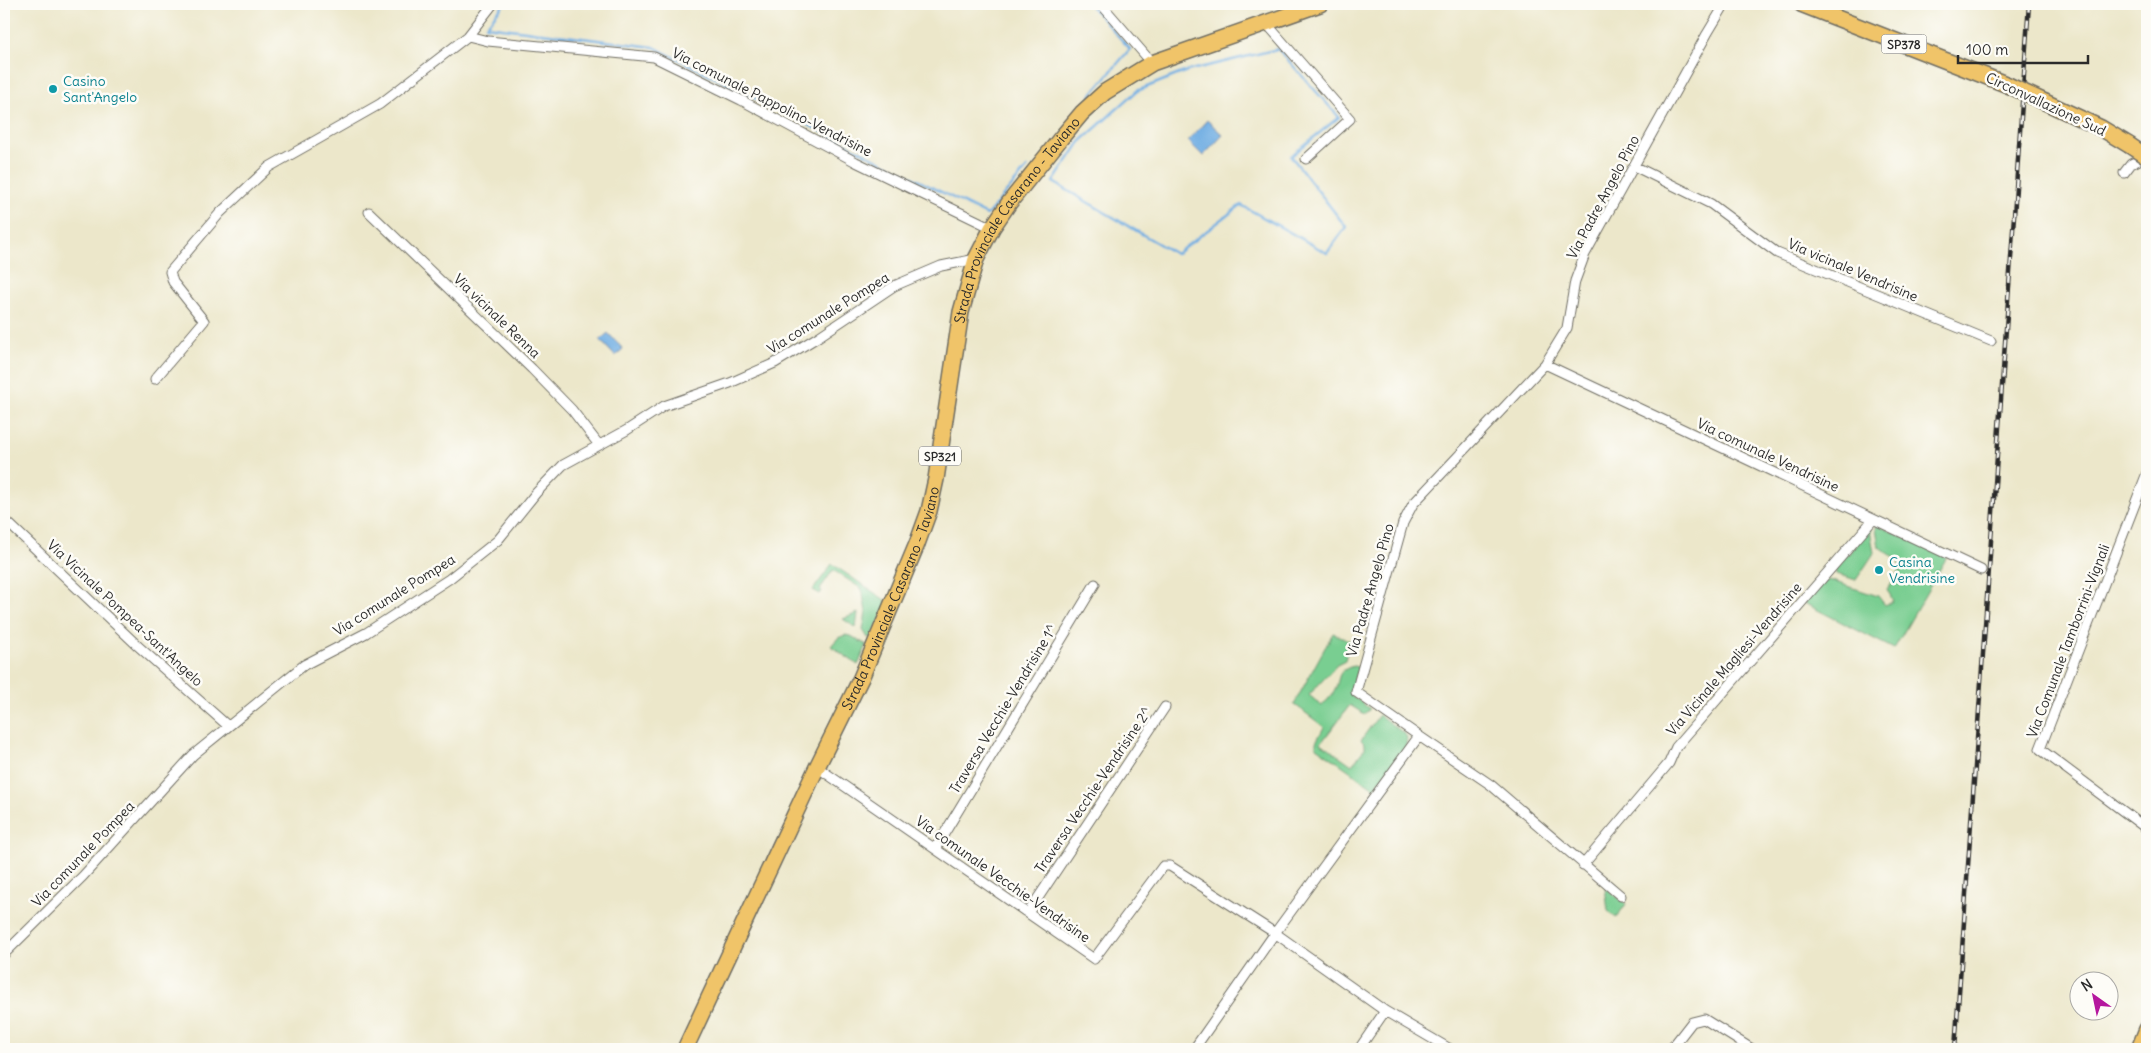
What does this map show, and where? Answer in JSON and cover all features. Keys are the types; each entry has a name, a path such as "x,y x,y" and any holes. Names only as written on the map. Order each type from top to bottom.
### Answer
{"main road":[{"name":"Strada Provinciale Casarano - Taviano","path":"685,1049 817,766 865,669 899,590 929,511 944,430 961,312 976,259 992,228 1031,174 1082,113 1105,92 1152,63 1320,4"},
{"name":"Circonvallazione Sud","path":"1801,4 2008,85 2101,128 2147,157"}],"street":[{"path":"155,379 204,320 173,282 170,272 220,213 269,167 380,104 468,36 493,4"},
{"path":"1101,4 1152,63"},
{"name":"Via Padre Angelo Pino","path":"1419,736 1356,692 1403,523 1413,504 1545,364 1567,328 1574,281 1585,254 1725,4"},
{"path":"1266,23 1350,119 1306,159"},
{"name":"Via comunale Pappolino-Vendrisine","path":"468,36 488,41 654,57 740,100 856,162 992,228"},
{"path":"2124,173 2131,164 2139,160 2147,145"},
{"name":"Via vicinale Vendrisine","path":"1634,166 1711,204 1777,253 1991,341"},
{"name":"Via vicinale Renna","path":"369,212 532,369 572,410 598,445"},
{"name":"Via comunale Pompea","path":"5,951 83,876 192,755 304,665 366,632 450,580 498,540 536,493 563,465 627,430 664,406 730,383 775,363 818,337 894,286 941,266 976,259"},
{"name":"Via comunale Vendrisine","path":"1545,364 1872,521 1981,570"},
{"name":"Via Comunale Tamborrini-Vignali","path":"2147,473 2040,749 2147,829"},
{"name":"Via Vicinale Pompea-Sant'Angelo","path":"4,519 138,646 228,726"},
{"name":"Via Vicinale Magliesi-Vendrisine","path":"1583,864 1669,763 1676,747 1872,521"},
{"name":"Traversa Vecchie-Vendrisine 1^","path":"935,849 1095,584"},
{"name":"Traversa Vecchie-Vendrisine 2^","path":"1028,913 1166,707"},
{"path":"1194,1049 1275,933 1419,736 1491,785 1621,896"},
{"name":"Via comunale Vecchie-Vendrisine","path":"817,766 1094,959 1163,866 1170,866 1275,933"},
{"path":"1275,933 1385,1011 1450,1049"},
{"path":"1359,1049 1385,1011"},
{"path":"1671,1049 1692,1022 1704,1019 1752,1049"}],"green space":[{"path":"1877,525 1947,557 1894,649 1804,603 1824,582 1829,580 1878,596 1885,605 1893,601 1887,589 1900,569 1900,565 1894,557 1879,547"},
{"path":"1870,529 1874,553 1856,580 1836,574 1835,569"},
{"path":"832,564 888,602 872,637 868,638 863,630 866,612 862,589 833,570 820,589 822,591 820,594 813,590"},
{"path":"858,613 856,628 843,619"},
{"path":"1333,633 1355,643 1347,650 1345,661 1337,665 1309,695 1322,706 1334,692 1341,672 1353,666 1358,667 1350,694 1370,709 1364,714 1350,705 1321,743 1352,765 1365,748 1365,744 1361,740 1379,715 1405,734 1407,738 1406,746 1374,788 1316,747 1316,742 1324,727 1294,704"},
{"path":"845,635 851,636 867,645 858,665 831,646 838,638"},
{"path":"1605,887 1626,904 1616,918 1608,911"}],"water":[{"path":"1207,120 1223,135 1203,156 1188,141"},
{"path":"608,333 623,349 615,356 600,340"}],"waterway":[{"path":"486,26 504,4"},
{"path":"1089,4 1130,49 1090,96"},
{"path":"486,26 654,47 987,215 1027,168"},
{"path":"1278,49 1339,117 1291,156 1346,227 1327,253 1241,205 1176,254 1053,182 1080,142 1137,91 1187,71 1278,49"}],"railway":[{"path":"1955,1049 2029,4"}],"place":[{"name":"Casino Sant'Angelo","path":"53,89"},
{"name":"Casina Vendrisine","path":"1879,570"}]}
